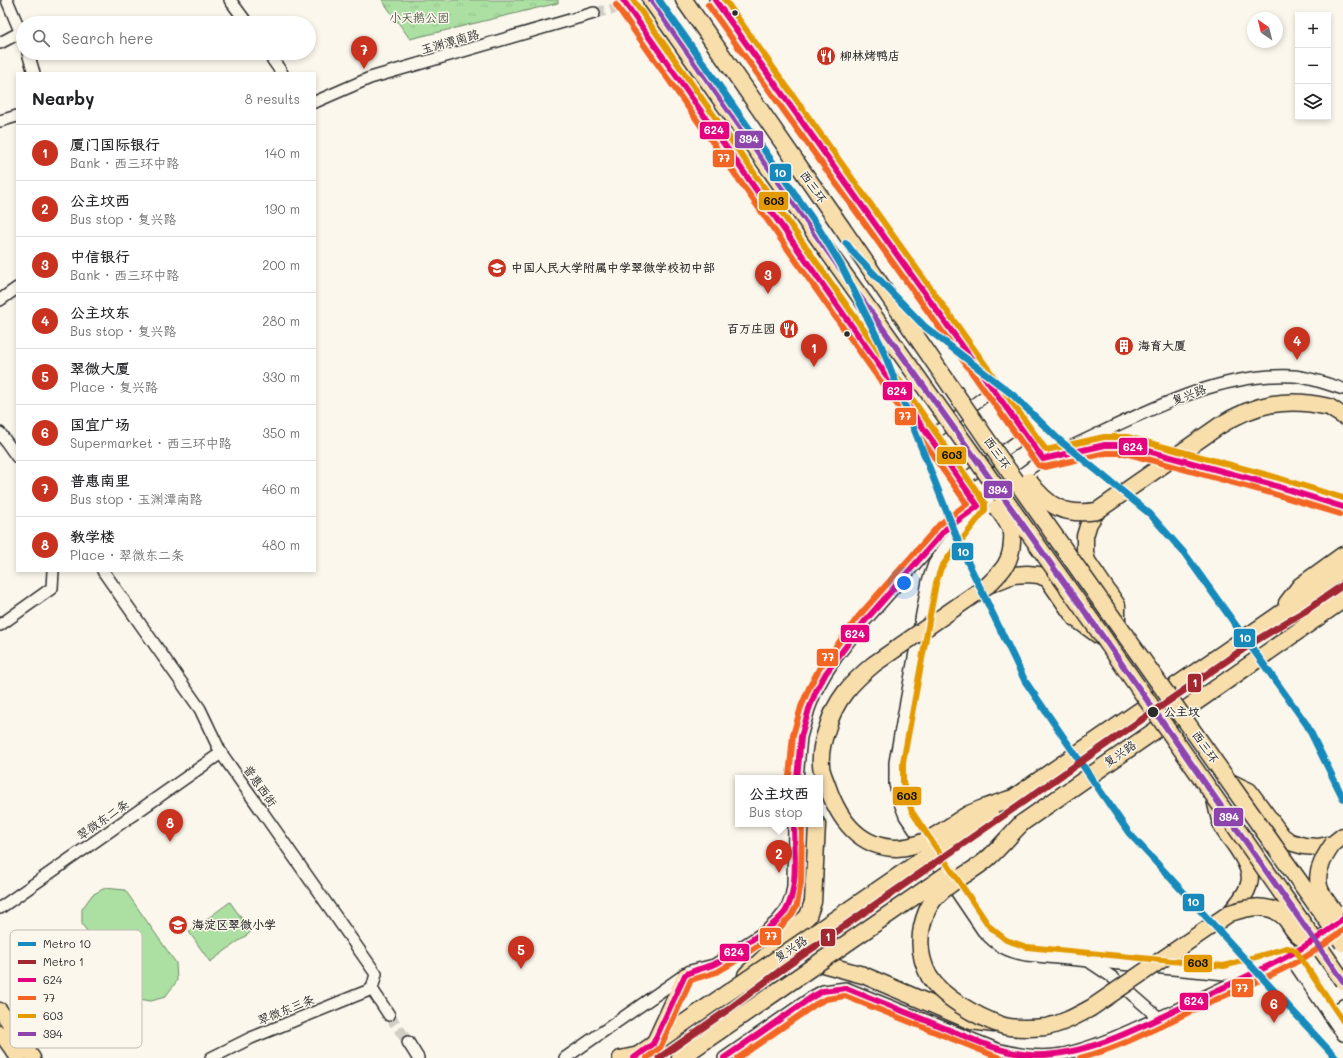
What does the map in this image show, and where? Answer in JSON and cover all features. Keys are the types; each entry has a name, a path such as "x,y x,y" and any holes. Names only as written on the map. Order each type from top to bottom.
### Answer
{"highway":[{"name":"西三环","path":"651,0 1320,946 1343,981"},
{"name":"西三环","path":"684,0 999,456 1341,940"},
{"path":"999,456 1016,463 1044,500 1066,511 1082,513 1097,510 1220,426 1240,414 1263,405 1305,402 1336,408 1343,416"},
{"path":"820,772 826,730 839,700 848,687 874,664 988,585 1002,571 1008,562 1011,553 1012,534 1009,525 984,490 982,469"},
{"path":"1097,510 1089,523 1085,536 1085,552 1087,561 1117,605 1117,623"},
{"path":"1277,616 1300,586 1343,555"},
{"name":"复兴路","path":"637,1056 726,993 1013,798 1343,569"},
{"path":"988,585 1013,575 1039,575 1048,579 1075,618 1102,637"},
{"name":"复兴路","path":"684,1056 1196,701 1291,638 1343,600"},
{"path":"1291,638 1325,626 1343,614"},
{"path":"823,779 836,809 848,826 857,834 871,842 895,848 916,845 931,839 968,815 1013,798"},
{"path":"1230,782 1249,791 1282,836 1290,842 1304,846 1318,847 1338,840"},
{"path":"819,963 863,975 971,1021 1002,1026 1046,1027 1072,1018 1091,1008 1230,913 1243,898 1247,890 1250,873 1248,865 1222,827 1214,796"},
{"path":"1002,1026 965,1008 939,988 929,976 920,949 920,937 922,925 931,902 939,893 986,859 1022,823"},
{"path":"726,993 808,916 812,902 817,827"},
{"path":"1338,840 1321,865 1318,885 1334,912 1341,940"},
{"path":"1230,913 1250,907 1265,907 1286,918 1298,935 1320,946"}],"main road":[{"path":"653,1044 685,975"},
{"path":"0,1010 10,1024"},
{"path":"0,1033 10,1047"},
{"path":"11,1048 18,1058"},
{"path":"27,1048 34,1058"},
{"path":"620,1058 637,1056"}],"street":[{"path":"7,0 16,21"},
{"path":"230,0 242,16"},
{"path":"623,0 978,506"},
{"path":"715,0 1043,459"},
{"name":"玉渊潭南路","path":"316,102 370,78 594,13"},
{"path":"0,43 16,37"},
{"path":"30,60 34,72"},
{"path":"273,60 281,72"},
{"path":"0,121 16,116"},
{"path":"0,300 16,289"},
{"name":"复兴路","path":"1043,459 1174,400 1202,389 1237,380 1294,376 1310,379 1343,389"},
{"path":"930,437 993,390"},
{"path":"0,433 16,456"},
{"path":"961,482 1026,434"},
{"path":"798,775 801,737 814,697 826,673 836,658 864,622 946,529 1043,459 1105,445 1126,445 1273,485 1343,507"},
{"path":"978,506 943,550 934,564 928,581 895,762 895,784 900,803 911,826 983,931 993,942 1003,949 1014,953 1088,962 1225,974 1288,956"},
{"path":"0,625 52,588 53,572"},
{"name":"普惠西街","path":"104,572 200,709 221,753 376,974 372,989"},
{"name":"翠微东二条","path":"0,908 221,753"},
{"path":"565,1058 690,971 714,965 777,921 786,910 793,886 794,827"},
{"path":"724,1058 812,997 823,992 846,988 997,1050 1021,1056 1046,1056 1062,1054 1099,1044 1159,1018 1288,956 1324,935 1343,919"},
{"path":"1288,956 1343,1034"},
{"path":"1088,962 1112,976 1159,1018"},
{"path":"372,989 390,1015"},
{"name":"翠微东三条","path":"211,1058 251,1038 372,989"},
{"path":"1329,1015 1343,1005"},
{"path":"408,1042 418,1058"}],"green space":[{"name":"小天鹅公园","path":"382,0 558,0 558,3 410,39"},
{"path":"105,888 125,890 176,963 177,981 165,997 151,1001 142,1000 142,930 86,930 82,924 82,909 92,895"},
{"path":"230,902 251,932 210,962 189,932"}],"tunnel":[{"path":"594,13 654,0"},
{"path":"389,1015 408,1042"}],"metro line":[{"name":"10","path":"659,0 816,224 841,265 881,345 961,548 1025,681 1129,833 1336,1058"},
{"name":"10","path":"846,243 924,326 1013,395 1058,439 1150,514 1185,554 1307,725 1343,798"},
{"name":"1","path":"659,1058 729,1009 781,970 1252,643 1305,611 1343,585"}],"transit line":[{"name":"624","path":"623,0 978,506 946,529 864,622 826,673 816,691 801,737 797,775"},
{"name":"603","path":"633,0 985,503 985,510 941,568 936,583 903,763 903,783 912,812 989,926 1006,940 1027,947 1224,966 1287,948 1292,949 1296,951 1343,1021"},
{"name":"394","path":"651,0 821,242 1103,637 1343,981"},
{"name":"624","path":"715,0 1043,459 1105,445 1126,445 1273,485 1343,507"},
{"name":"603","path":"725,0 1046,450 1104,437 1127,437 1275,477 1343,498"},
{"name":"77","path":"616,5 967,504 940,524 858,617 819,669 801,707 793,735 789,775"},
{"name":"77","path":"708,5 1038,465 1045,467 1106,453 1125,453 1271,493 1340,514"},
{"name":"624","path":"634,1058 653,1044 685,975 715,964 726,958 767,929 785,912 792,893 794,881 794,827"},
{"name":"77","path":"647,1058 660,1048 691,980 717,972 731,964 773,935 791,916 797,905 801,883 802,827"},
{"name":"624","path":"724,1058 812,997 823,991 846,988 977,1042 998,1049 1030,1055 1074,1051 1118,1037 1257,972 1310,943 1343,919"},
{"name":"77","path":"1080,1058 1112,1048 1128,1041 1276,972 1311,953 1343,930"},
{"name":"77","path":"738,1058 816,1004 826,999 845,996 1000,1058"}],"place":[{"name":"柳林烤鸭店","path":"826,56"},
{"name":"普惠南里","path":"364,69"},
{"name":"中国人民大学附属中学翠微学校初中部","path":"497,268"},
{"name":"中信银行","path":"768,294"},
{"name":"百万庄园","path":"789,329"},
{"name":"海育大厦","path":"1124,346"},
{"name":"公主坟东","path":"1297,360"},
{"name":"厦门国际银行","path":"814,367"},
{"name":"公主坟","path":"1153,712"},
{"name":"教学楼","path":"170,842"},
{"name":"公主坟西","path":"779,873"},
{"name":"海淀区翠微小学","path":"178,925"},
{"name":"翠微大厦","path":"521,969"},
{"name":"国宜广场","path":"1274,1023"}]}
